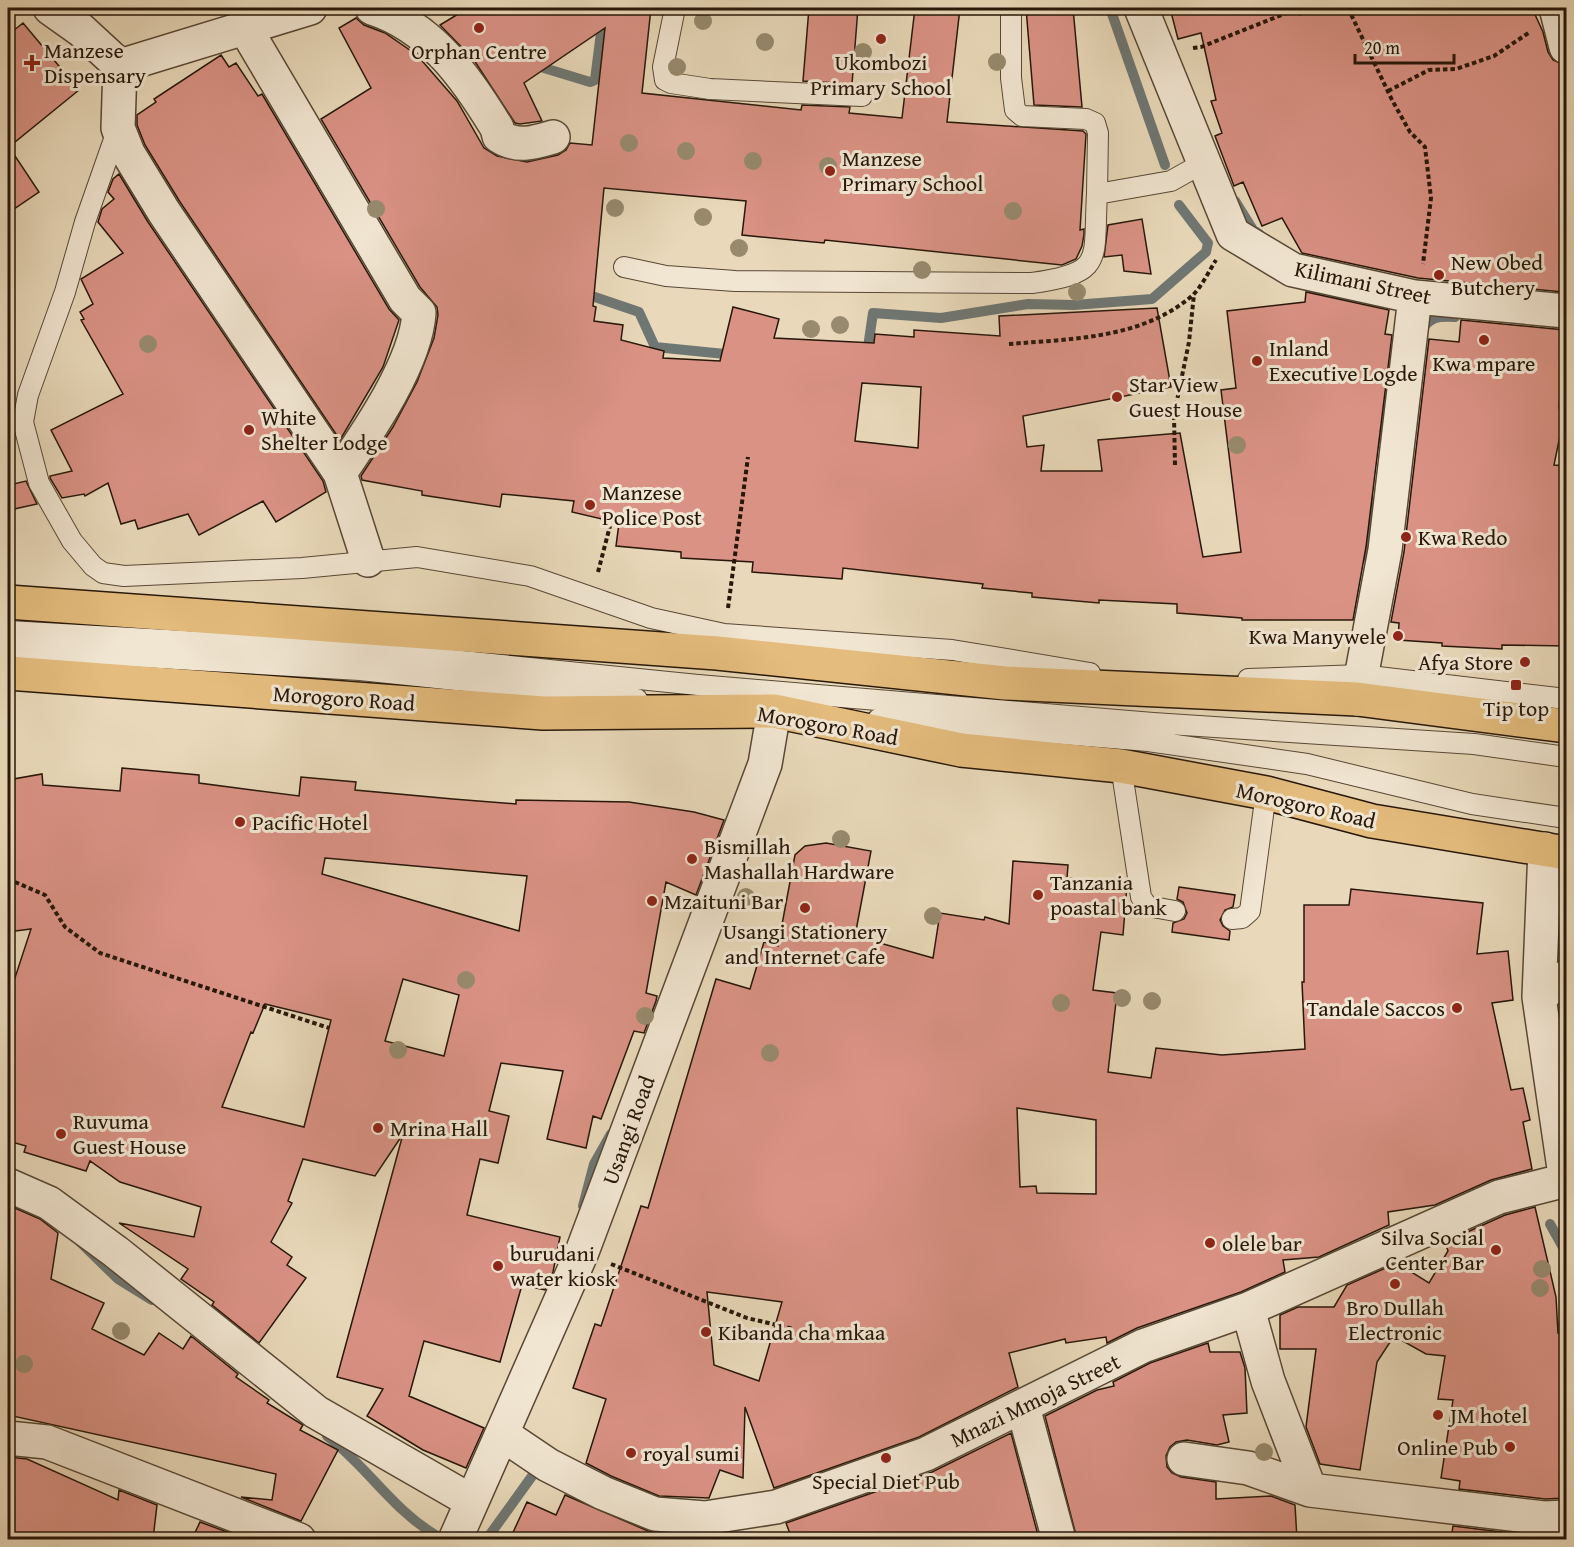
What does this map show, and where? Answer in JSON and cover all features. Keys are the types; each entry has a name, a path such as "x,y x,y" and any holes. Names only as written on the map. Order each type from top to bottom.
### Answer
{"highway":[{"path":"8,602 717,652 1005,683 1359,687 1566,726"},
{"name":"Morogoro Road","path":"8,673 543,713 774,711 962,750 1121,766 1266,793 1372,821 1556,851"}],"street":[{"path":"50,8 81,30 120,66 118,128 128,153 164,212 340,473 368,560"},
{"path":"120,66 310,8"},
{"path":"372,8 422,32 470,84 498,128 499,136 510,144 530,144 553,137"},
{"path":"1141,8 1233,234"},
{"path":"1557,11 1566,47"},
{"path":"245,28 405,298 419,313 417,331 409,355 340,473"},
{"name":"Kilimani Street","path":"1233,234 1293,270 1415,297 1566,311"},
{"path":"1359,687 1385,550 1415,297"},
{"name":"Usangi Road","path":"455,1539 582,1252 765,764 774,711"},
{"path":"1556,851 1539,997 1566,1181"},
{"path":"1539,997 1566,977"},
{"name":"Mnazi Mmoja Street","path":"502,1434 548,1465 613,1497 655,1514 705,1518 776,1507 926,1454 1143,1346 1248,1309 1498,1197 1566,1181"},
{"path":"8,1185 49,1203 116,1251 316,1412 471,1501"},
{"path":"1248,1309 1268,1381 1310,1491"},
{"path":"1023,1407 1059,1539"},
{"path":"8,1438 47,1442 299,1539"},
{"path":"1184,1459 1248,1468 1310,1491 1544,1518 1566,1517"}],"lane":[{"path":"675,8 663,67 665,80 671,83 710,89 861,96"},
{"path":"624,267 666,276 756,281 1032,283 1067,279 1087,268 1093,254 1098,133 1095,123 1086,119 1022,116 1015,110 1011,78 1011,8"},
{"path":"118,128 85,222 65,292 28,395 22,422 39,483 45,495 72,541 93,566 103,573 124,576 291,569 417,557 519,574 651,618 724,634 952,650 1088,673 1254,680 1566,699"},
{"path":"1096,194 1171,181 1203,164"},
{"name":"Morogoro Road","path":"8,632 363,651 710,686 1153,723 1474,744 1566,757"},
{"name":"Morogoro Road","path":"8,649 360,670 697,705 1148,741 1307,764 1472,804 1566,818"},
{"path":"1121,766 1141,897 1147,906 1175,911"},
{"path":"1232,919 1242,918 1250,911 1266,793"}],"path":[{"path":"1159,50 1201,47 1299,8"},
{"path":"1348,8 1410,132 1425,147 1431,198 1424,259 1415,297"},
{"path":"1388,91 1429,70 1456,69 1494,56 1557,11"},
{"path":"1009,345 1120,332 1169,311 1194,294 1233,234"},
{"path":"1175,465 1174,414 1189,342 1194,294"},
{"path":"724,634 748,457"},
{"path":"590,598 610,526"},
{"path":"8,879 45,895 65,927 100,953 330,1028"},
{"path":"582,1252 747,1317 794,1329"}],"building":[{"path":"468,8 651,8 642,93 801,110 802,105 850,107 849,113 902,118 915,8 960,8 947,122 1083,131 1086,134 1080,230 1084,229 1084,234 1076,259 1062,265 825,240 824,243 742,235 746,201 604,188 593,306 596,307 594,321 623,325 621,340 664,351 663,358 720,361 733,307 779,319 774,338 874,343 875,334 914,337 914,330 1000,336 999,316 1157,308 1171,387 1023,416 1027,447 1044,445 1041,471 1102,471 1098,440 1180,433 1203,557 1241,552 1221,390 1236,388 1227,311 1305,302 1306,292 1389,310 1385,334 1392,335 1366,547 1353,620 1242,620 1242,618 1177,613 1177,604 1099,600 1099,603 1032,597 1032,593 982,588 983,584 843,568 842,579 752,572 753,562 681,558 681,552 616,546 619,523 572,512 574,501 502,494 500,507 422,495 422,491 362,480 361,476 393,427 417,382 434,338 438,315 437,307 420,287 321,119 371,88 339,28 356,18 364,25 385,33 417,55 457,101 484,148 497,156 527,162 558,155 566,150 570,143 592,145 605,28 524,83 542,121 520,124 515,123 474,60 440,25","holes":["862,383 921,387 918,448 855,441"]},
{"path":"809,8 858,8 852,84 803,81"},
{"path":"1026,8 1073,8 1082,107 1034,105"},
{"path":"1188,8 1297,8 1300,15 1319,8 1532,8 1543,32 1548,52 1553,60 1565,65 1566,72 1566,276 1563,277 1563,292 1418,278 1302,253 1282,218 1262,226 1243,182 1234,186 1215,136 1222,133 1211,101 1216,100 1201,33 1178,39 1171,12"},
{"name":"Manzese Dispensary","path":"23,23 79,90 9,147 39,192 8,213 8,35"},
{"path":"221,55 229,67 236,63 258,96 262,94 389,309 399,320 383,367 340,440 180,202 145,145 137,125 137,115 156,102 154,99"},
{"path":"119,174 148,222 323,481 326,492 276,522 263,501 199,535 188,514 138,529 135,520 121,524 108,483 85,496 84,494 62,498 50,478 50,476 72,471 51,430 123,394 81,320 84,319 80,312 93,304 81,279 123,253 98,222 102,209 114,199 108,192 113,179"},
{"path":"1142,219 1151,274 1124,271 1122,255 1104,257 1108,225"},
{"path":"1461,320 1565,330 1559,408 1565,411 1554,465 1566,466 1561,498 1566,498 1566,646 1502,645 1502,649 1442,646 1442,643 1398,640 1399,623 1391,622 1404,552 1429,339 1459,342"},
{"path":"26,481 37,504 14,509 9,485"},
{"path":"122,768 199,775 199,783 299,796 301,777 356,782 355,790 516,804 516,800 629,802 694,812 724,820 696,895 666,882 646,993 657,996 656,1001 644,1033 634,1031 601,1119 593,1116 586,1148 547,1139 563,1071 501,1063 489,1111 509,1116 498,1163 480,1159 467,1215 560,1237 553,1272 545,1290 522,1285 500,1362 424,1341 409,1396 484,1428 466,1468 423,1450 367,1416 383,1389 337,1377 403,1134 375,1176 303,1159 288,1201 292,1203 271,1242 292,1257 287,1265 306,1278 259,1343 212,1305 214,1302 181,1279 188,1269 119,1223 194,1237 201,1207 120,1182 90,1161 86,1171 24,1152 26,1146 8,1141 8,999 31,929 8,932 8,780 42,774 43,785 120,791","holes":["325,858 527,876 519,931 322,874","403,979 459,995 444,1056 385,1041","265,1004 331,1020 304,1127 222,1107 251,1032 253,1033"]},
{"path":"826,843 871,851 855,936 933,958 940,913 984,920 985,917 1009,924 1013,861 1068,865 1067,878 1127,885 1123,935 1101,932 1093,990 1117,993 1108,1072 1151,1078 1156,1048 1222,1055 1305,1049 1302,982 1304,982 1304,905 1349,905 1351,889 1483,903 1477,954 1508,951 1513,1000 1492,1003 1511,1090 1523,1088 1530,1120 1523,1122 1532,1169 1491,1180 1435,1205 1388,1212 1389,1225 1319,1257 1283,1260 1285,1272 1241,1292 1137,1328 1107,1343 1106,1337 1066,1343 1065,1339 1009,1353 1018,1387 919,1437 774,1488 745,1407 743,1478 720,1470 709,1498 659,1496 611,1476 586,1463 606,1399 573,1388 595,1324 601,1326 641,1206 648,1208 716,979 750,989 764,942 778,946 795,855 805,846","holes":["1017,1108 1096,1120 1096,1194 1037,1193 1036,1186 1020,1187","707,1292 782,1302 759,1381 714,1365"]},
{"path":"1179,887 1235,895 1233,907 1225,910 1220,920 1223,926 1230,931 1229,940 1172,932 1173,923 1184,919 1187,913 1183,902 1177,899"},
{"path":"8,1205 40,1219 58,1233 51,1279 104,1303 92,1329 144,1355 159,1333 183,1349 191,1336 238,1374 236,1377 269,1400 267,1403 303,1425 300,1430 338,1450 301,1521 241,1497 272,1500 276,1474 8,1415"},
{"path":"1535,1207 1556,1297 1558,1333 1566,1333 1566,1498 1545,1499 1459,1489 1460,1481 1441,1478 1453,1400 1438,1399 1445,1356 1426,1354 1394,1336 1377,1362 1360,1470 1320,1464 1306,1427 1316,1349 1280,1349 1280,1315 1298,1307 1334,1307 1347,1285 1397,1263 1429,1283 1448,1251 1445,1242 1505,1215"},
{"path":"1208,1343 1210,1352 1240,1352 1245,1368 1247,1413 1223,1415 1229,1442 1217,1445 1187,1440 1176,1442 1170,1447 1166,1456 1167,1467 1172,1473 1181,1477 1216,1482 1216,1499 1271,1496 1295,1505 1297,1539 1077,1539 1045,1416 1097,1390 1114,1386 1113,1382 1150,1363"},
{"path":"1011,1433 1039,1539 792,1539 786,1523 932,1472"},
{"path":"8,1457 27,1459 118,1500 119,1490 157,1505 153,1539 8,1539"},
{"path":"565,1495 648,1531 694,1536 693,1539 510,1539 527,1502 556,1515"},
{"path":"200,1522 246,1539 192,1539"},
{"path":"1453,1526 1542,1537 1566,1536 1566,1539 1451,1539"}],"waterway":[{"path":"537,58 544,68 590,82 595,80 603,17 612,8"},
{"path":"1110,8 1165,165"},
{"path":"1235,201 1253,230 1259,234"},
{"path":"867,354 873,313 941,318 1028,304 1074,305 1152,299 1206,252 1208,243 1179,205"},
{"path":"583,293 639,312 655,347 735,355"},
{"path":"1312,293 1377,305"},
{"path":"1421,331 1435,318 1455,317"},
{"path":"1376,440 1384,420 1388,365 1393,348"},
{"path":"1369,560 1370,501"},
{"path":"583,1206 594,1164 611,1134"},
{"path":"1550,1224 1564,1249 1566,1262"},
{"path":"80,1242 118,1279 152,1300"},
{"path":"1566,1320 1559,1329 1566,1359"},
{"path":"327,1436 408,1515 439,1537 438,1540"},
{"path":"486,1540 535,1472 545,1475"}],"place":[{"name":"Orphan Centre","path":"479,28"},
{"name":"Ukombozi Primary School","path":"881,39"},
{"name":"Manzese Dispensary","path":"32,63"},
{"name":"Manzese Primary School","path":"830,171"},
{"name":"New Obed Butchery","path":"1439,275"},
{"name":"Kwa mpare","path":"1484,340"},
{"name":"Inland Executive Logde","path":"1257,361"},
{"name":"Star View Guest House","path":"1117,397"},
{"name":"White Shelter Lodge","path":"249,430"},
{"name":"Manzese Police Post","path":"590,505"},
{"name":"Kwa Redo","path":"1406,537"},
{"name":"Kwa Manywele","path":"1398,636"},
{"name":"Afya Store","path":"1525,662"},
{"name":"Tip top","path":"1516,685"},
{"name":"Pacific Hotel","path":"240,822"},
{"name":"Bismillah Mashallah Hardware","path":"692,859"},
{"name":"Tanzania poastal bank","path":"1038,895"},
{"name":"Mzaituni Bar","path":"652,901"},
{"name":"Usangi Stationery and Internet Cafe","path":"805,908"},
{"name":"Tandale Saccos","path":"1457,1008"},
{"name":"Mrina Hall","path":"378,1128"},
{"name":"Ruvuma Guest House","path":"61,1134"},
{"name":"olele bar","path":"1210,1243"},
{"name":"Silva Social Center Bar","path":"1496,1250"},
{"name":"burudani water kiosk","path":"498,1266"},
{"name":"Bro Dullah Electronic","path":"1395,1284"},
{"name":"Kibanda cha mkaa","path":"706,1332"},
{"name":"JM hotel","path":"1438,1415"},
{"name":"Online Pub","path":"1510,1447"},
{"name":"royal sumi","path":"631,1453"},
{"name":"Special Diet Pub","path":"886,1458"}]}
